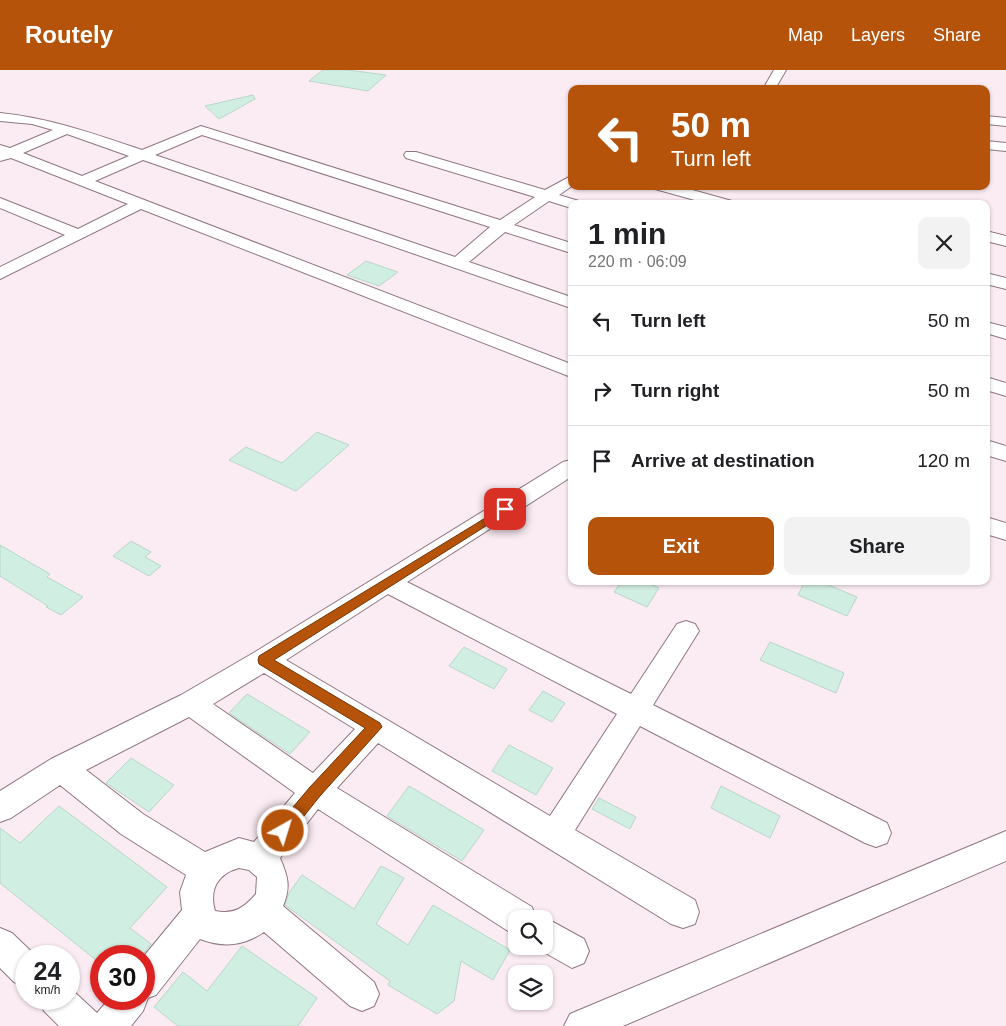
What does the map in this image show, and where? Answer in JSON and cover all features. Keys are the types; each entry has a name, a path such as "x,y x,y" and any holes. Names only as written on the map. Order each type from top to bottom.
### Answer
{"street":[{"path":"771,85 780,70"},
{"path":"0,117 32,120 146,155 568,302"},
{"path":"990,120 1006,122"},
{"path":"3,153 66,129"},
{"path":"82,181 146,155 194,132 207,131 568,247"},
{"path":"990,145 1006,147"},
{"path":"3,153 82,181 568,370"},
{"path":"990,154 1006,155"},
{"path":"411,155 568,202"},
{"path":"458,263 502,226 568,182"},
{"path":"682,190 720,197"},
{"path":"0,203 79,235"},
{"path":"2,272 140,204"},
{"path":"990,237 1006,241"},
{"path":"990,279 1006,284"},
{"path":"990,328 1006,333"},
{"path":"990,384 1006,390"},
{"path":"990,448 1006,454"},
{"path":"0,808 61,768 191,703 264,660 568,469"},
{"path":"990,526 1006,532"},
{"path":"388,583 876,833"},
{"path":"555,835 686,631"},
{"path":"264,660 682,912"},
{"path":"191,703 315,791 508,912"},
{"path":"261,858 315,791 375,727"},
{"path":"61,768 132,824 206,870"},
{"path":"582,1026 1006,846"},
{"path":"155,969 199,914 195,904 195,892 206,870 227,855 239,853 261,858 269,865 273,875 272,893 264,911 254,920 242,927 228,929 216,928 194,921"},
{"path":"264,911 362,994"},
{"path":"553,939 572,951"},
{"path":"0,945 15,959"},
{"path":"68,1010 85,1026"},
{"path":"109,1026 122,1010"}],"shaded area":[{"path":"0,70 1006,70 1006,1026 0,1026"}],"building":[{"path":"323,70 348,70 386,75 368,91 309,81"},
{"path":"253,95 255,99 219,119 205,106"},
{"path":"366,261 398,272 379,286 347,275"},
{"path":"317,432 349,445 296,491 229,460 246,447 282,463"},
{"path":"131,541 151,552 145,557 161,566 149,576 113,556"},
{"path":"0,545 50,574 47,577 83,597 61,615 46,607 48,606 0,576"},
{"path":"619,585 652,585 659,588 647,607 614,592"},
{"path":"803,585 828,585 857,597 847,616 798,595"},
{"path":"770,642 844,673 836,693 760,660"},
{"path":"464,647 507,669 494,689 449,666"},
{"path":"543,691 565,703 552,722 529,710"},
{"path":"247,694 310,732 290,754 229,713"},
{"path":"509,745 553,768 536,795 492,771"},
{"path":"131,758 174,785 149,812 106,783"},
{"path":"409,786 484,830 462,861 387,816"},
{"path":"721,786 780,816 770,838 711,808"},
{"path":"599,798 636,817 630,829 592,809"},
{"path":"59,806 167,887 130,928 150,945 90,945 90,955 80,947 80,945 77,945 0,883 0,828 20,843"},
{"path":"381,866 404,878 376,924 408,945 433,905 508,949 508,954 493,980 461,961 454,1001 437,1014 388,985 390,981 285,905 289,893 302,875 354,909"},
{"path":"242,946 317,998 298,1026 178,1026 155,1008 183,972 207,991"}],"route":[{"path":"283,831 315,791 375,727 264,660 505,509"}]}
